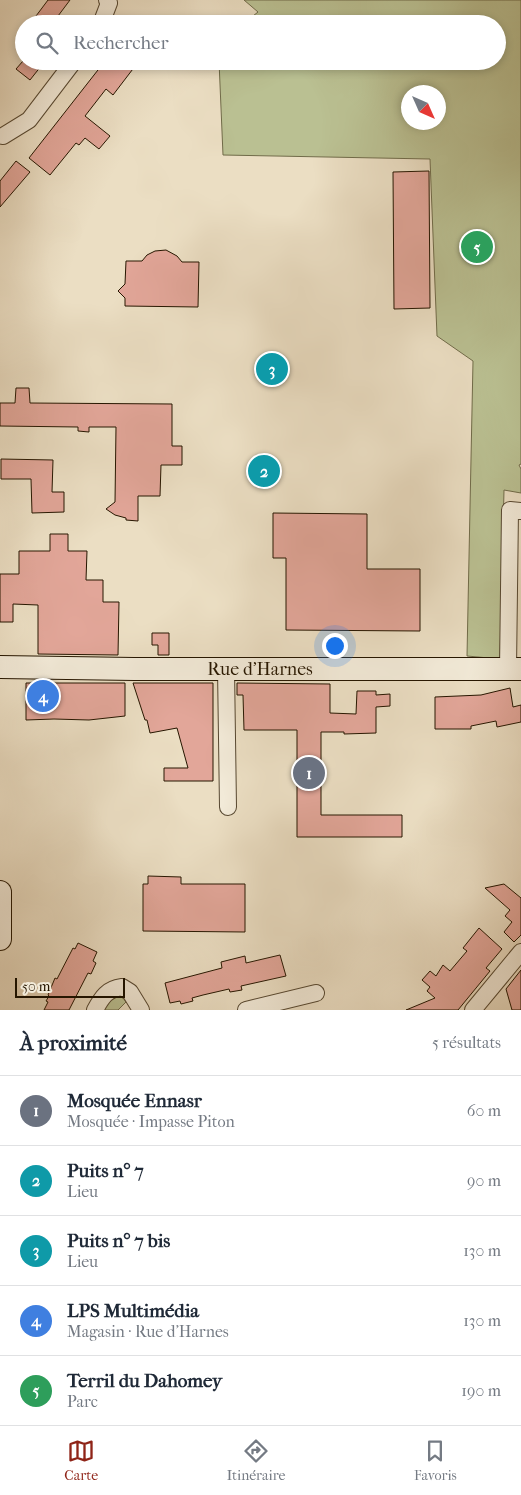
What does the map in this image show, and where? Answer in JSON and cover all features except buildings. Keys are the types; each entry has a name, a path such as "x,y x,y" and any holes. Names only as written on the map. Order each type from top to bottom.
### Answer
{"main road":[{"name":"Rue d'Harnes","path":"0,667 514,669"},
{"path":"0,892 0,940"}],"street":[{"path":"104,15 109,3 107,0"},
{"path":"3,136 29,120 67,70"},
{"path":"514,669 510,510 521,511"},
{"path":"226,669 228,807"},
{"path":"473,1010 521,952"},
{"path":"95,1010 102,996 112,988 122,987 130,992 141,1010"},
{"path":"246,1010 316,993"}],"green space":[{"path":"244,0 521,0 521,464 519,465 521,469 521,493 504,490 500,659 467,656 473,361 437,336 430,159 223,155 219,70 506,70 506,15 254,15 258,12"},
{"path":"117,996 123,998 126,1002 118,1010 103,1010 112,998"}],"place":[{"name":"Terril du Dahomey","path":"477,247"},
{"name":"Puits n° 7 bis","path":"272,369"},
{"name":"Puits n° 7","path":"264,471"},
{"name":"LPS Multimédia","path":"43,696"},
{"name":"Mosquée Ennasr","path":"309,773"}]}
